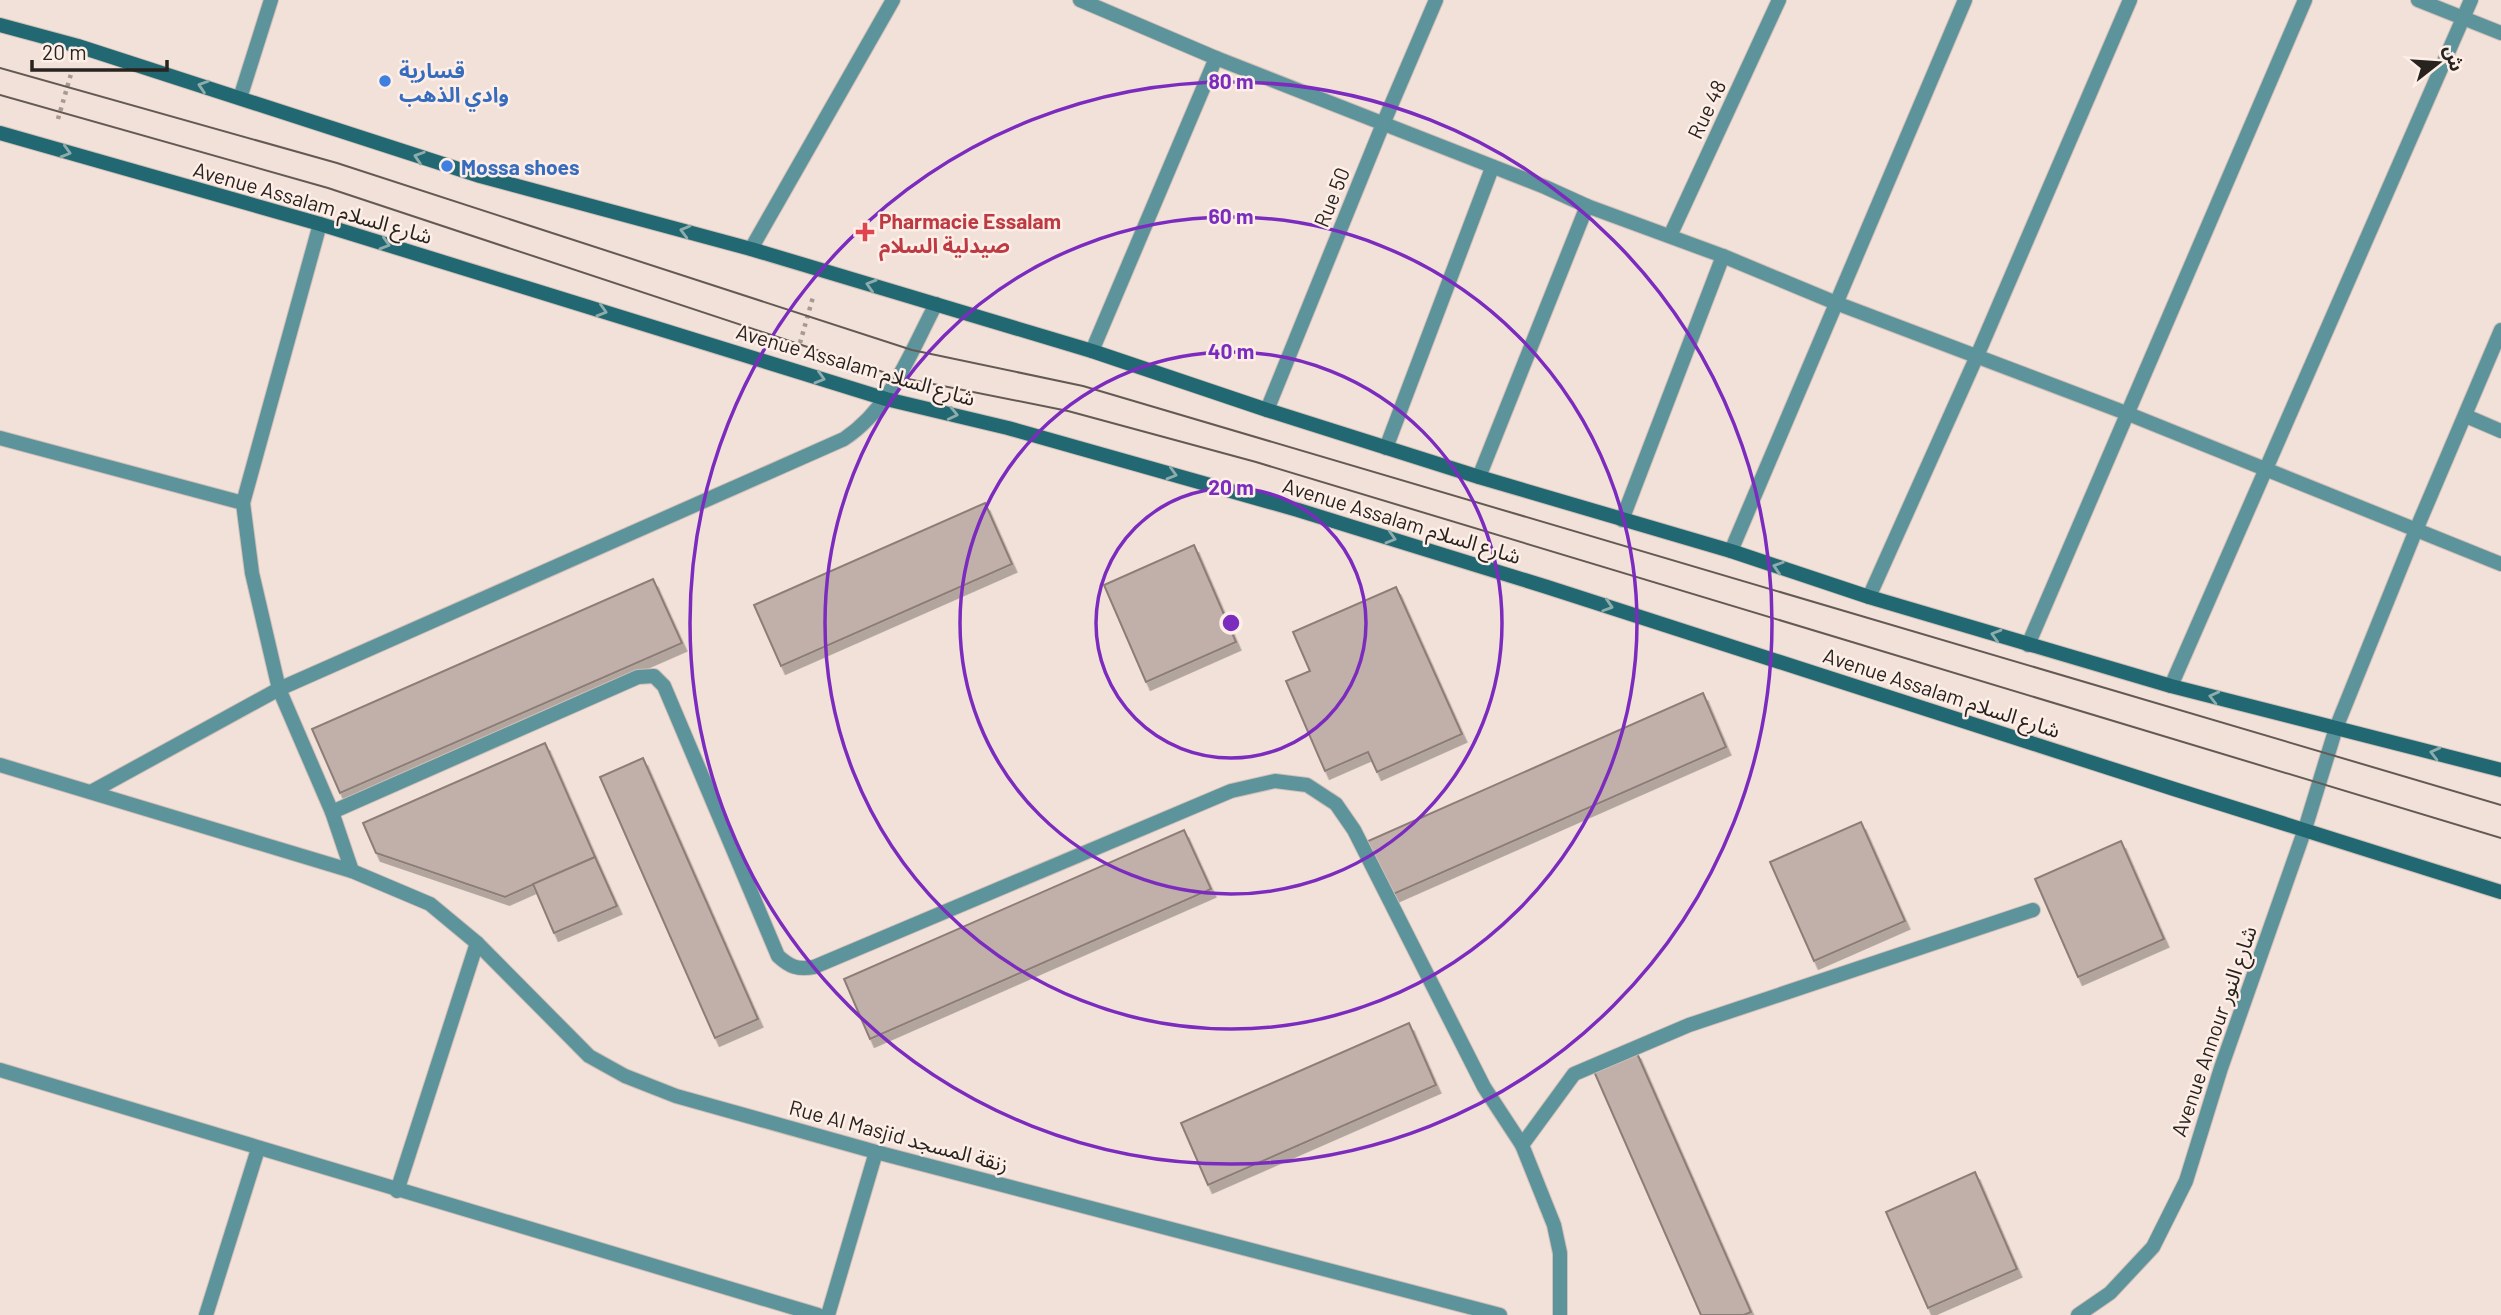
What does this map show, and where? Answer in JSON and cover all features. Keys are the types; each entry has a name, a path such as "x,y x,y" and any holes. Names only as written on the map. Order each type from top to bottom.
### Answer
{"main road":[{"path":"0,25 78,46 480,177 751,249 1092,351 1479,477 1731,551 1869,597 2028,645 2171,686 2501,770"},
{"name":"Avenue Assalam شارع السلام","path":"0,133 320,224 887,399 1008,428 1298,510 2501,892"}],"street":[{"path":"240,98 271,0"},
{"path":"751,249 893,0"},
{"path":"1080,0 1216,58 1587,206 1723,256 1836,303 2126,414 2501,564"},
{"name":"Rue 50","path":"1267,410 1436,0"},
{"name":"Rue 48","path":"1670,236 1779,0"},
{"path":"1731,551 1965,0"},
{"path":"1869,597 1977,356 2130,0"},
{"path":"2028,645 2305,0"},
{"path":"2417,0 2501,33"},
{"path":"2171,686 2471,0"},
{"path":"1092,351 1216,58"},
{"path":"1386,447 1493,168"},
{"path":"1479,477 1587,206"},
{"path":"320,224 243,503 252,573 279,689 331,812 352,871"},
{"path":"1622,520 1723,256"},
{"path":"91,792 279,689 826,449 860,428 887,399 936,304"},
{"name":"Avenue Annour شارع النور","path":"2078,1315 2110,1293 2153,1247 2186,1181 2221,1068 2305,829 2336,728 2501,330"},
{"path":"2466,416 2501,431"},
{"path":"0,438 243,503"},
{"path":"331,812 638,677 654,676 664,686 778,956 788,965 800,970 814,967 1231,791 1275,781 1307,785 1336,804 1354,830 1484,1087 1522,1145 1554,1225 1560,1253 1560,1315"},
{"name":"Rue Al Masjid زنقة المسجد","path":"0,765 352,871 430,904 477,943 589,1056 625,1076 676,1096 876,1152 1500,1315"},
{"path":"1522,1145 1574,1074 1689,1025 2033,910"},
{"path":"397,1191 477,943"},
{"path":"0,1070 818,1315"},
{"path":"206,1315 258,1149"},
{"path":"828,1315 876,1152"}],"path":[{"path":"51,148 78,46"},
{"path":"792,370 821,270"}],"building":[{"path":"985,503 1012,564 781,666 754,605"},
{"path":"1194,545 1236,642 1146,682 1104,585"},
{"path":"653,579 682,643 340,793 312,729"},
{"path":"1396,587 1462,734 1377,772 1368,752 1325,771 1286,681 1310,671 1293,632"},
{"path":"1703,693 1726,747 1389,896 1366,842"},
{"path":"545,743 595,857 505,897 376,853 363,823"},
{"path":"643,758 758,1019 715,1038 600,777"},
{"path":"1861,822 1905,921 1814,961 1770,862"},
{"path":"1184,830 1211,889 870,1039 844,979"},
{"path":"2121,841 2164,939 2078,977 2035,879"},
{"path":"595,857 617,906 554,933 533,884"},
{"path":"1409,1023 1436,1085 1208,1185 1181,1123"},
{"path":"1636,1051 1751,1312 1744,1315 1701,1315 1593,1069"},
{"path":"1975,1172 2017,1269 1928,1308 1886,1212"}],"tram line":[{"path":"0,68 337,163 912,350 1083,386 2501,805"},
{"path":"0,95 328,188 898,377 1068,411 1256,462 2501,838"}],"place":[{"name":"قسارية وادي الذهب","path":"385,81"},
{"name":"Mossa shoes","path":"447,166"},
{"name":"Pharmacie Essalam صيدلية السلام","path":"865,232"}]}
